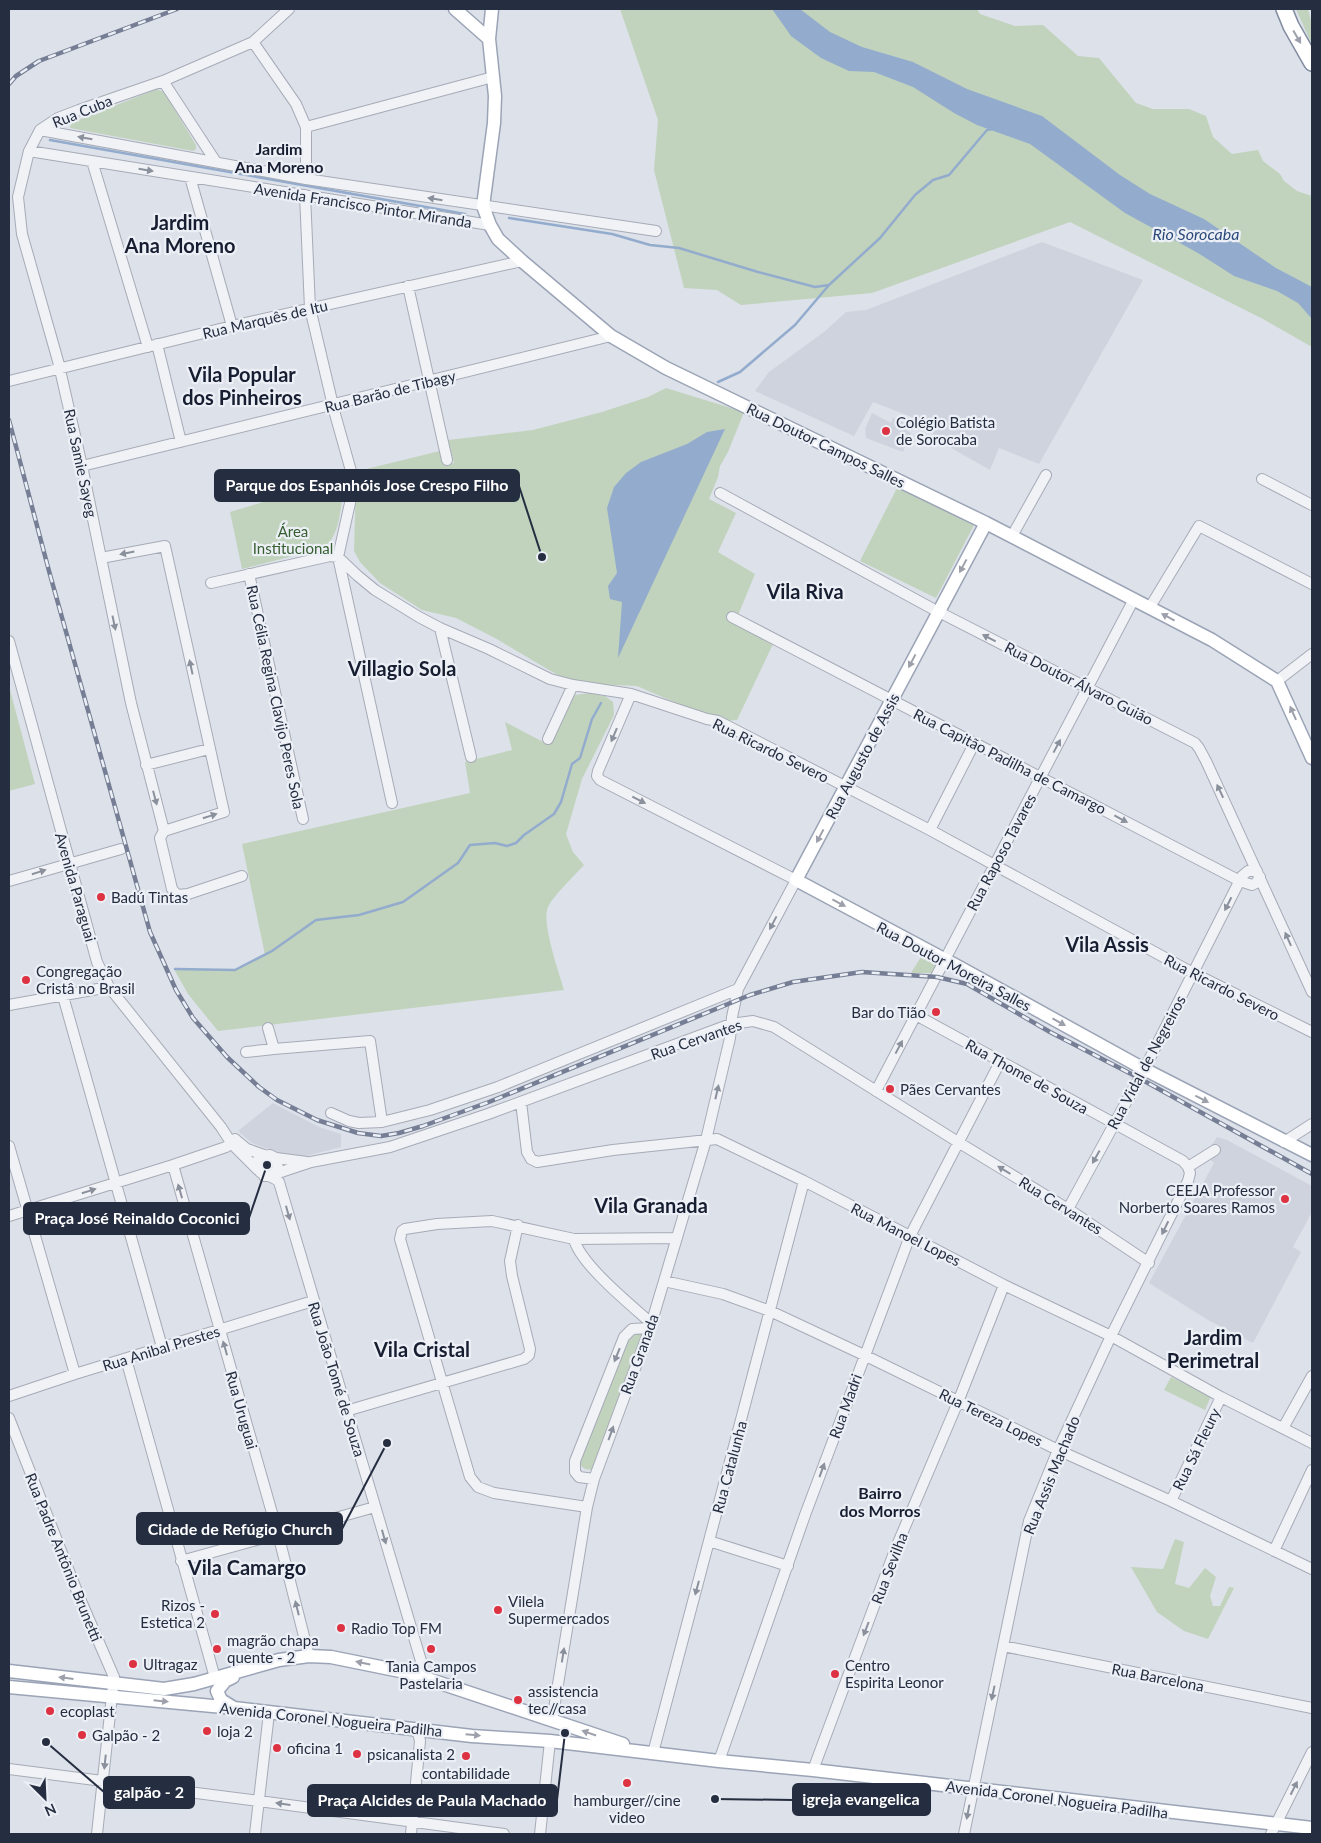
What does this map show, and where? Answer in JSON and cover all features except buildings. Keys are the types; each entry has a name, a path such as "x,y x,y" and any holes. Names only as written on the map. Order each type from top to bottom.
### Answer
{"highway":[{"path":"1284,9 1312,64"}],"main road":[{"path":"455,9 489,39"},
{"name":"Rua Doutor Campos Salles","path":"492,9 489,39 495,96 494,123 483,206 490,225 498,238 522,261 611,336 666,368 986,522 1212,640 1277,681"},
{"name":"Rua Augusto de Assis","path":"796,880 986,522"},
{"path":"1277,681 1312,758"},
{"name":"Rua Doutor Moreira Salles","path":"796,880 945,959 1144,1069 1312,1155"},
{"name":"Avenida Coronel Nogueira Padilha","path":"9,1687 113,1690 164,1689 194,1684 216,1684 263,1664 279,1660 309,1656 331,1657 410,1673 653,1753"},
{"name":"Avenida Coronel Nogueira Padilha","path":"9,1670 113,1690 269,1713 472,1736 550,1741 813,1770 1274,1829 1312,1828"},
{"path":"216,1684 221,1700 234,1708"},
{"path":"550,1741 552,1721"}],"street":[{"name":"Rua Cuba","path":"60,368 22,234 18,197 29,150 40,130 58,118 163,81 253,42 289,9"},
{"path":"253,42 296,104 306,127 306,180"},
{"path":"306,127 493,77"},
{"path":"163,81 216,162"},
{"name":"Avenida Francisco Pintor Miranda","path":"40,130 306,180 656,232"},
{"name":"Avenida Francisco Pintor Miranda","path":"29,150 490,225"},
{"path":"92,160 153,346 181,442"},
{"path":"99,184 105,170 120,165"},
{"path":"190,177 232,326"},
{"path":"198,204 199,195 203,188 207,183 214,181"},
{"path":"305,195 310,308 353,478 350,503 338,558 392,803"},
{"path":"306,214 310,206 325,198"},
{"name":"Rua Marquês de Itu","path":"9,381 232,326 522,261"},
{"path":"408,286 447,460"},
{"name":"Rua Barão de Tibagy","path":"82,466 611,336"},
{"name":"Rua Samie Sayeg","path":"60,368 131,703 164,831 160,838 172,889 177,894 188,894 242,876"},
{"path":"1012,536 1046,475"},
{"path":"1262,479 1312,505"},
{"name":"Rua Doutor Álvaro Guião","path":"720,493 938,612 1194,743 1199,748 1311,985"},
{"path":"1150,607 1199,526 1312,584"},
{"path":"101,558 165,546 224,812 164,831"},
{"path":"211,583 330,556 338,558"},
{"name":"Rua Ricardo Severo","path":"338,558 375,590 419,618 550,679 573,685 631,694 718,721 930,830 1193,972 1312,1032"},
{"name":"Rua Célia Regina Clavijo Peres Sola","path":"250,574 303,819"},
{"name":"Rua Raposo Tavares","path":"876,1090 1134,599"},
{"name":"Rua Capitão Padilha de Camargo","path":"732,617 1240,881"},
{"path":"440,628 471,757"},
{"name":"Avenida Paraguai","path":"9,641 97,962 109,987 233,1142 258,1170"},
{"path":"1277,681 1312,654"},
{"path":"548,739 573,685"},
{"name":"Rua Doutor Moreira Salles","path":"631,694 597,776 600,780 796,880"},
{"path":"930,830 975,742"},
{"path":"146,765 209,749"},
{"path":"9,882 120,849"},
{"path":"1240,881 1256,883 1258,874"},
{"name":"Rua Augusto de Assis","path":"738,989 796,880"},
{"name":"Rua Vidal de Negreiros","path":"1068,1209 1144,1069 1240,881"},
{"path":"939,972 946,967 959,967"},
{"path":"9,1006 109,987"},
{"name":"Rua Granada","path":"552,1721 586,1507 594,1479 650,1325 706,1140 730,1038 738,989"},
{"name":"Rua Cervantes","path":"331,1112 349,1121 359,1123 382,1122 430,1110 498,1087 738,989"},
{"path":"63,996 162,1347"},
{"name":"Rua Thome de Souza","path":"916,1015 1183,1161 1188,1167"},
{"name":"Rua Cervantes","path":"270,1176 311,1162 390,1147 521,1102 731,1024 753,1020 774,1027 1068,1209 1149,1263"},
{"path":"268,1028 274,1048"},
{"path":"246,1052 274,1048 370,1041 382,1122"},
{"name":"Rua Madri","path":"719,1761 805,1515 910,1236 1000,1062"},
{"name":"Rua Manoel Lopes","path":"521,1102 528,1152 531,1159 537,1162 613,1150 717,1139 804,1181 1004,1285 1111,1336 1221,1397 1312,1443"},
{"path":"1284,1142 1312,1124"},
{"path":"9,1216 173,1165 233,1142"},
{"name":"Avenida Paraguai","path":"233,1142 264,1155"},
{"path":"9,1146 75,1374"},
{"path":"1188,1167 1215,1150"},
{"path":"264,1155 276,1158 278,1168 270,1176 262,1175 258,1170 257,1161 264,1155"},
{"name":"Rua Cervantes","path":"276,1158 311,1162"},
{"name":"Rua Uruguai","path":"173,1165 278,1534 309,1656"},
{"name":"Rua Assis Machado","path":"964,1834 1029,1521 1058,1450 1111,1336 1149,1263 1188,1181 1190,1173 1188,1167"},
{"name":"Rua João Tomé de Souza","path":"270,1176 279,1182 420,1662 420,1667 410,1673"},
{"name":"Rua Catalunha","path":"653,1753 804,1181"},
{"path":"586,1507 494,1494 478,1487 470,1477 400,1240 402,1231 437,1224 492,1221 574,1239 677,1238"},
{"path":"346,1411 524,1359 529,1355 530,1349 510,1261 518,1226"},
{"path":"574,1239 576,1249 582,1257 650,1325"},
{"name":"Rua Tereza Lopes","path":"664,1281 723,1294 770,1311 1058,1450 1312,1568"},
{"name":"Rua Sevilha","path":"813,1770 895,1550 958,1402 1004,1285"},
{"name":"Rua Anibal Prestes","path":"9,1396 313,1301"},
{"path":"594,1479 579,1477 574,1468 588,1424 624,1338 632,1329 650,1325"},
{"path":"126,1359 216,1684"},
{"path":"1283,1428 1312,1376"},
{"name":"Rua Sá Fleury","path":"1171,1501 1221,1397"},
{"name":"Rua Padre Antônio Brunetti","path":"9,1418 78,1594 114,1677 113,1690"},
{"path":"1274,1551 1312,1470"},
{"path":"181,1561 375,1507"},
{"path":"709,1540 788,1566"},
{"name":"Rua Barcelona","path":"1003,1646 1312,1708"},
{"path":"97,1834 113,1690"},
{"path":"256,1834 269,1713"},
{"path":"411,1834 420,1741 414,1728"},
{"path":"540,1834 550,1741"},
{"path":"1274,1829 1312,1752"},
{"path":"9,1769 259,1800 504,1834"}],"shaded area":[{"path":"1042,242 1143,280 1039,464 999,448 990,470 932,437 935,426 873,402 854,436 755,391 769,372 824,332 846,312 866,310"},
{"name":"Colégio Batista de Sorocaba","path":"872,413 891,423 893,418 903,422 901,427 911,433 903,452 866,438 865,429"},
{"path":"273,1103 319,1127 341,1134 341,1147 302,1157 276,1152 252,1143 238,1131"},
{"path":"1217,1137 1227,1140 1312,1186 1312,1212 1293,1247 1301,1252 1253,1343 1208,1320 1149,1283 1214,1163 1205,1155"}],"green space":[{"path":"620,9 977,9 980,14 1015,26 1043,25 1078,56 1099,58 1136,103 1153,109 1189,109 1206,116 1213,137 1232,154 1258,150 1263,161 1280,174 1284,181 1297,191 1312,196 1312,347 1263,319 1070,222 872,293 741,305 717,290 684,288 654,170 658,120"},
{"path":"1296,9 1308,9 1312,25 1312,45"},
{"path":"157,89 164,92 196,145 196,149 193,151 70,128 71,123"},
{"path":"666,388 744,412 728,452 720,466 718,477 709,499 736,513 718,552 755,574 736,620 773,644 737,720 718,721 637,686 571,683 495,638 456,618 422,610 380,583 360,562 354,551 358,471 440,451 444,464 454,463 448,440 533,430 602,412 648,397"},
{"path":"898,486 974,525 936,598 860,561"},
{"name":"Área Institucional","path":"303,490 342,501 337,526 329,543 324,548 242,569 230,512"},
{"path":"9,686 35,784 9,791"},
{"path":"589,693 605,696 613,702 614,715 582,779 566,834 573,852 584,865 555,897 548,907 546,914 552,948 564,990 218,1031 188,994 174,969 235,970 265,955 242,844 470,793 465,762 512,750 505,722 549,745 575,695"},
{"path":"924,952 939,962 932,973 911,973"},
{"path":"637,1333 643,1334 592,1470 585,1469 580,1465 581,1455 621,1351"},
{"path":"1171,1377 1211,1396 1205,1410 1164,1390"},
{"path":"1175,1539 1184,1542 1175,1584 1189,1588 1205,1568 1216,1577 1210,1596 1213,1606 1220,1606 1229,1587 1234,1588 1208,1639 1184,1631 1157,1612 1131,1567 1163,1569"}],"water":[{"name":"Rio Sorocaba","path":"772,9 800,9 830,32 862,47 913,62 967,89 1042,116 1120,175 1150,194 1204,219 1276,268 1312,287 1312,319 1298,303 1277,291 1234,276 1198,253 1125,213 1030,144 977,125 913,87 874,72 849,71 821,58 791,36"},
{"path":"725,429 618,658 622,602 610,599 608,586 617,573 607,508 614,487 626,473 641,462 687,444 707,432"}],"waterway":[{"path":"718,382 740,372 795,325 829,285 880,238 915,195 933,180 949,175 987,130 993,129"},
{"path":"50,140 465,214"},
{"path":"509,218 612,234 650,245 679,248 815,287 829,285"},
{"path":"175,969 235,970 272,951 316,920 359,915 403,902 458,863 470,845 495,843 507,846 516,843 524,835 554,814 561,802 572,764 580,758 592,719 601,703"}],"railway":[{"path":"9,84 16,76 39,61 177,9"},
{"path":"9,420 49,571 150,932 176,990 193,1018 227,1057 259,1087 277,1100 317,1120 358,1133 381,1136 399,1133 489,1102 750,995 793,982 862,972 937,977 967,984 1050,1032 1139,1078 1312,1174"}],"place":[{"name":"Colégio Batista de Sorocaba","path":"886,431"},
{"name":"Parque dos Espanhóis Jose Crespo Filho","path":"542,557"},
{"name":"Badú Tintas","path":"101,897"},
{"name":"Congregação Cristâ no Brasil","path":"26,980"},
{"name":"Bar do Tião","path":"936,1012"},
{"name":"Pães Cervantes","path":"890,1089"},
{"name":"Praça José Reinaldo Coconici","path":"267,1165"},
{"name":"CEEJA Professor Norberto Soares Ramos","path":"1285,1199"},
{"name":"Cidade de Refúgio Church","path":"387,1443"},
{"name":"Vilela Supermercados","path":"498,1610"},
{"name":"Rizos - Estetica 2","path":"215,1614"},
{"name":"Radio Top FM","path":"341,1628"},
{"name":"magrão chapa quente - 2","path":"217,1649"},
{"name":"Tania Campos Pastelaria","path":"431,1649"},
{"name":"Ultragaz","path":"133,1664"},
{"name":"Centro Espirita Leonor","path":"835,1674"},
{"name":"assistencia tec//casa","path":"518,1700"},
{"name":"ecoplast","path":"50,1711"},
{"name":"loja 2","path":"207,1731"},
{"name":"Praça Alcides de Paula Machado","path":"565,1733"},
{"name":"Galpão - 2","path":"82,1735"},
{"name":"galpão - 2","path":"46,1742"},
{"name":"oficina 1","path":"277,1748"},
{"name":"psicanalista 2","path":"357,1754"},
{"name":"contabilidade","path":"466,1756"},
{"name":"hamburger//cine video","path":"627,1783"},
{"name":"igreja evangelica","path":"715,1799"}],"district":[{"name":"Jardim Ana Moreno","path":"279,157"},
{"name":"Jardim Ana Moreno","path":"180,234"},
{"name":"Vila Popular dos Pinheiros","path":"242,386"},
{"name":"Vila Riva","path":"805,591"},
{"name":"Villagio Sola","path":"402,668"},
{"name":"Vila Assis","path":"1107,944"},
{"name":"Vila Granada","path":"651,1205"},
{"name":"Jardim Perimetral","path":"1213,1348"},
{"name":"Vila Cristal","path":"422,1349"},
{"name":"Bairro dos Morros","path":"880,1501"},
{"name":"Vila Camargo","path":"247,1567"}]}
